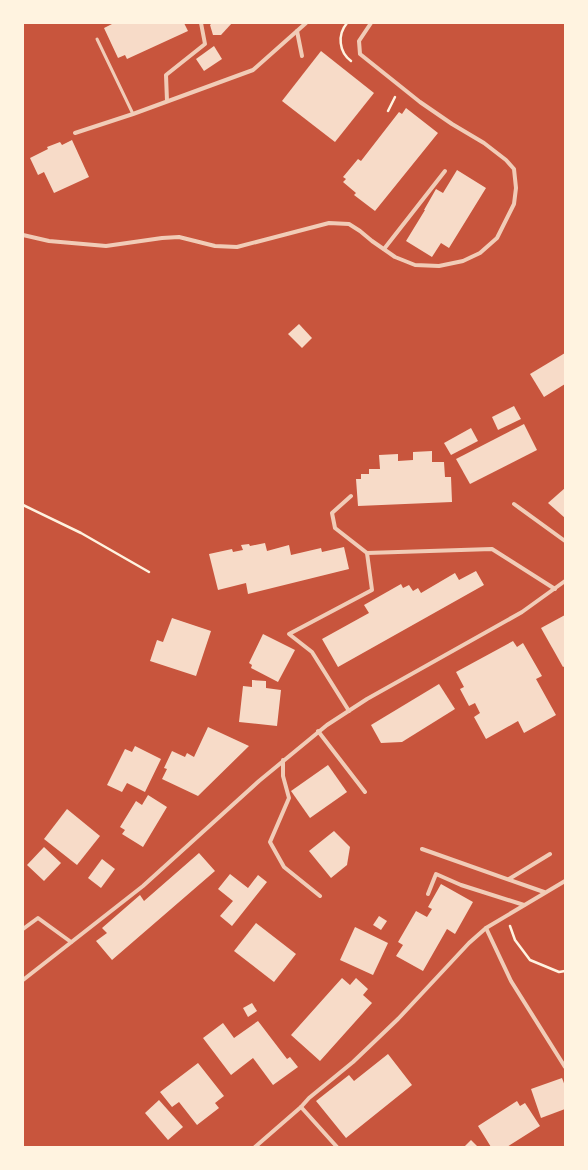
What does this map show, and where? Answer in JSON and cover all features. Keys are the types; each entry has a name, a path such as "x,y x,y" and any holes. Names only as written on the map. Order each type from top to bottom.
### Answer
{"street":[{"path":"167,101 166,75 205,44 201,23"},
{"path":"75,133 133,114 253,70 306,23"},
{"path":"23,235 49,241 106,246 162,238 179,238 215,246 237,247 329,223 349,224 395,257 415,265 439,266 463,261 480,253 497,238 514,204 516,188 514,169 506,160 484,143 452,124 420,102 360,54 359,41 371,23"},
{"path":"297,32 302,56"},
{"path":"384,249 445,170"},
{"path":"351,496 332,512 335,528 367,553 492,549 555,589"},
{"path":"514,504 565,541"},
{"path":"349,710 312,652 289,634 372,590 367,553"},
{"path":"23,980 143,886 259,780 326,725 349,710 522,612 565,582"},
{"path":"318,731 365,792"},
{"path":"284,760 283,776 289,798 270,842 284,867 320,896"},
{"path":"422,849 544,892"},
{"path":"509,879 550,854"},
{"path":"428,894 436,874 461,885 524,905"},
{"path":"255,1147 301,1107 309,1098 353,1062 398,1019 469,943 486,928 565,880"},
{"path":"23,929 38,918 71,942"},
{"path":"486,928 511,981 565,1067"},
{"path":"301,1107 337,1147"}],"lane":[{"path":"97,39 133,114"}],"path":[{"path":"23,505 82,533 149,572"},
{"path":"506,916 515,940 530,960 559,972 565,971"}],"building":[{"path":"114,23 184,23 188,31 127,59 125,55 118,58 104,28"},
{"path":"212,23 232,23 221,35 213,35 210,25"},
{"path":"214,46 222,59 204,71 196,59"},
{"path":"321,51 374,93 335,142 282,101"},
{"path":"406,108 438,133 375,211 354,195 356,193 343,182 346,179 343,177 358,159 361,161 399,112 402,114"},
{"path":"72,140 89,177 54,193 44,172 38,175 30,158 48,149 47,147 60,142 62,145"},
{"path":"457,170 486,188 449,248 441,243 432,257 406,241 436,189 443,193"},
{"path":"299,324 312,338 302,348 288,334"},
{"path":"565,353 565,384 544,397 530,374"},
{"path":"514,406 521,419 498,430 492,417"},
{"path":"524,424 537,450 470,484 456,459"},
{"path":"471,428 478,441 451,455 444,443"},
{"path":"432,451 432,462 444,462 445,477 451,477 452,502 358,506 356,479 361,479 361,474 369,474 369,469 380,469 379,455 398,454 398,461 413,460 413,452"},
{"path":"565,488 565,518 548,503"},
{"path":"265,543 267,551 289,545 291,555 321,548 322,552 344,547 349,569 248,594 246,583 218,590 209,554 232,549 233,552 243,550 241,545 249,544 250,546"},
{"path":"476,571 484,585 338,667 322,639 369,613 364,605 401,584 403,588 409,585 413,591 418,588 421,593 455,573 459,580"},
{"path":"565,615 565,666 563,667 541,628"},
{"path":"172,618 211,631 196,676 150,661 157,640 163,642"},
{"path":"263,634 295,650 278,682 251,668 252,665 249,663"},
{"path":"513,641 517,647 523,643 542,676 536,679 556,715 524,733 518,721 486,739 474,717 480,713 475,703 469,706 460,689 464,687 456,672"},
{"path":"252,680 266,681 266,688 281,690 277,726 239,722 243,686 252,687"},
{"path":"439,684 455,709 402,742 381,743 371,725"},
{"path":"208,727 249,746 198,796 162,779 167,769 164,768 172,751 185,757 187,753 194,757"},
{"path":"135,746 161,759 145,792 127,783 122,792 107,785 125,749 132,752"},
{"path":"328,765 347,792 310,818 291,791"},
{"path":"148,795 167,807 143,847 122,834 125,830 120,827 136,801 142,805"},
{"path":"67,809 100,836 77,865 44,839"},
{"path":"334,831 350,847 347,865 331,878 309,851"},
{"path":"44,847 61,863 44,881 27,865"},
{"path":"199,853 215,871 112,960 96,941 107,933 102,928 140,895 144,901"},
{"path":"102,859 115,869 101,888 88,878"},
{"path":"230,874 248,888 258,875 267,882 232,926 220,916 233,901 218,889"},
{"path":"441,884 473,902 455,934 447,929 423,971 396,956 403,945 398,942 416,911 427,917 432,909 428,907"},
{"path":"379,916 387,921 381,930 373,925"},
{"path":"256,923 296,954 274,982 234,951"},
{"path":"355,927 388,943 373,975 340,960"},
{"path":"342,978 350,985 356,978 368,989 363,995 372,1003 320,1061 291,1035"},
{"path":"252,1003 257,1011 248,1017 243,1008"},
{"path":"258,1021 287,1059 290,1057 298,1067 273,1085 253,1058 231,1075 203,1038 223,1023 234,1038"},
{"path":"388,1054 412,1085 346,1138 316,1101 349,1075 354,1081"},
{"path":"198,1063 224,1096 215,1103 219,1108 197,1125 179,1102 172,1107 160,1092"},
{"path":"562,1078 565,1086 565,1109 541,1118 531,1089"},
{"path":"159,1100 183,1127 168,1140 145,1113"},
{"path":"517,1101 520,1106 525,1103 540,1126 507,1147 491,1147 478,1126"},
{"path":"471,1140 478,1147 464,1147"}]}
